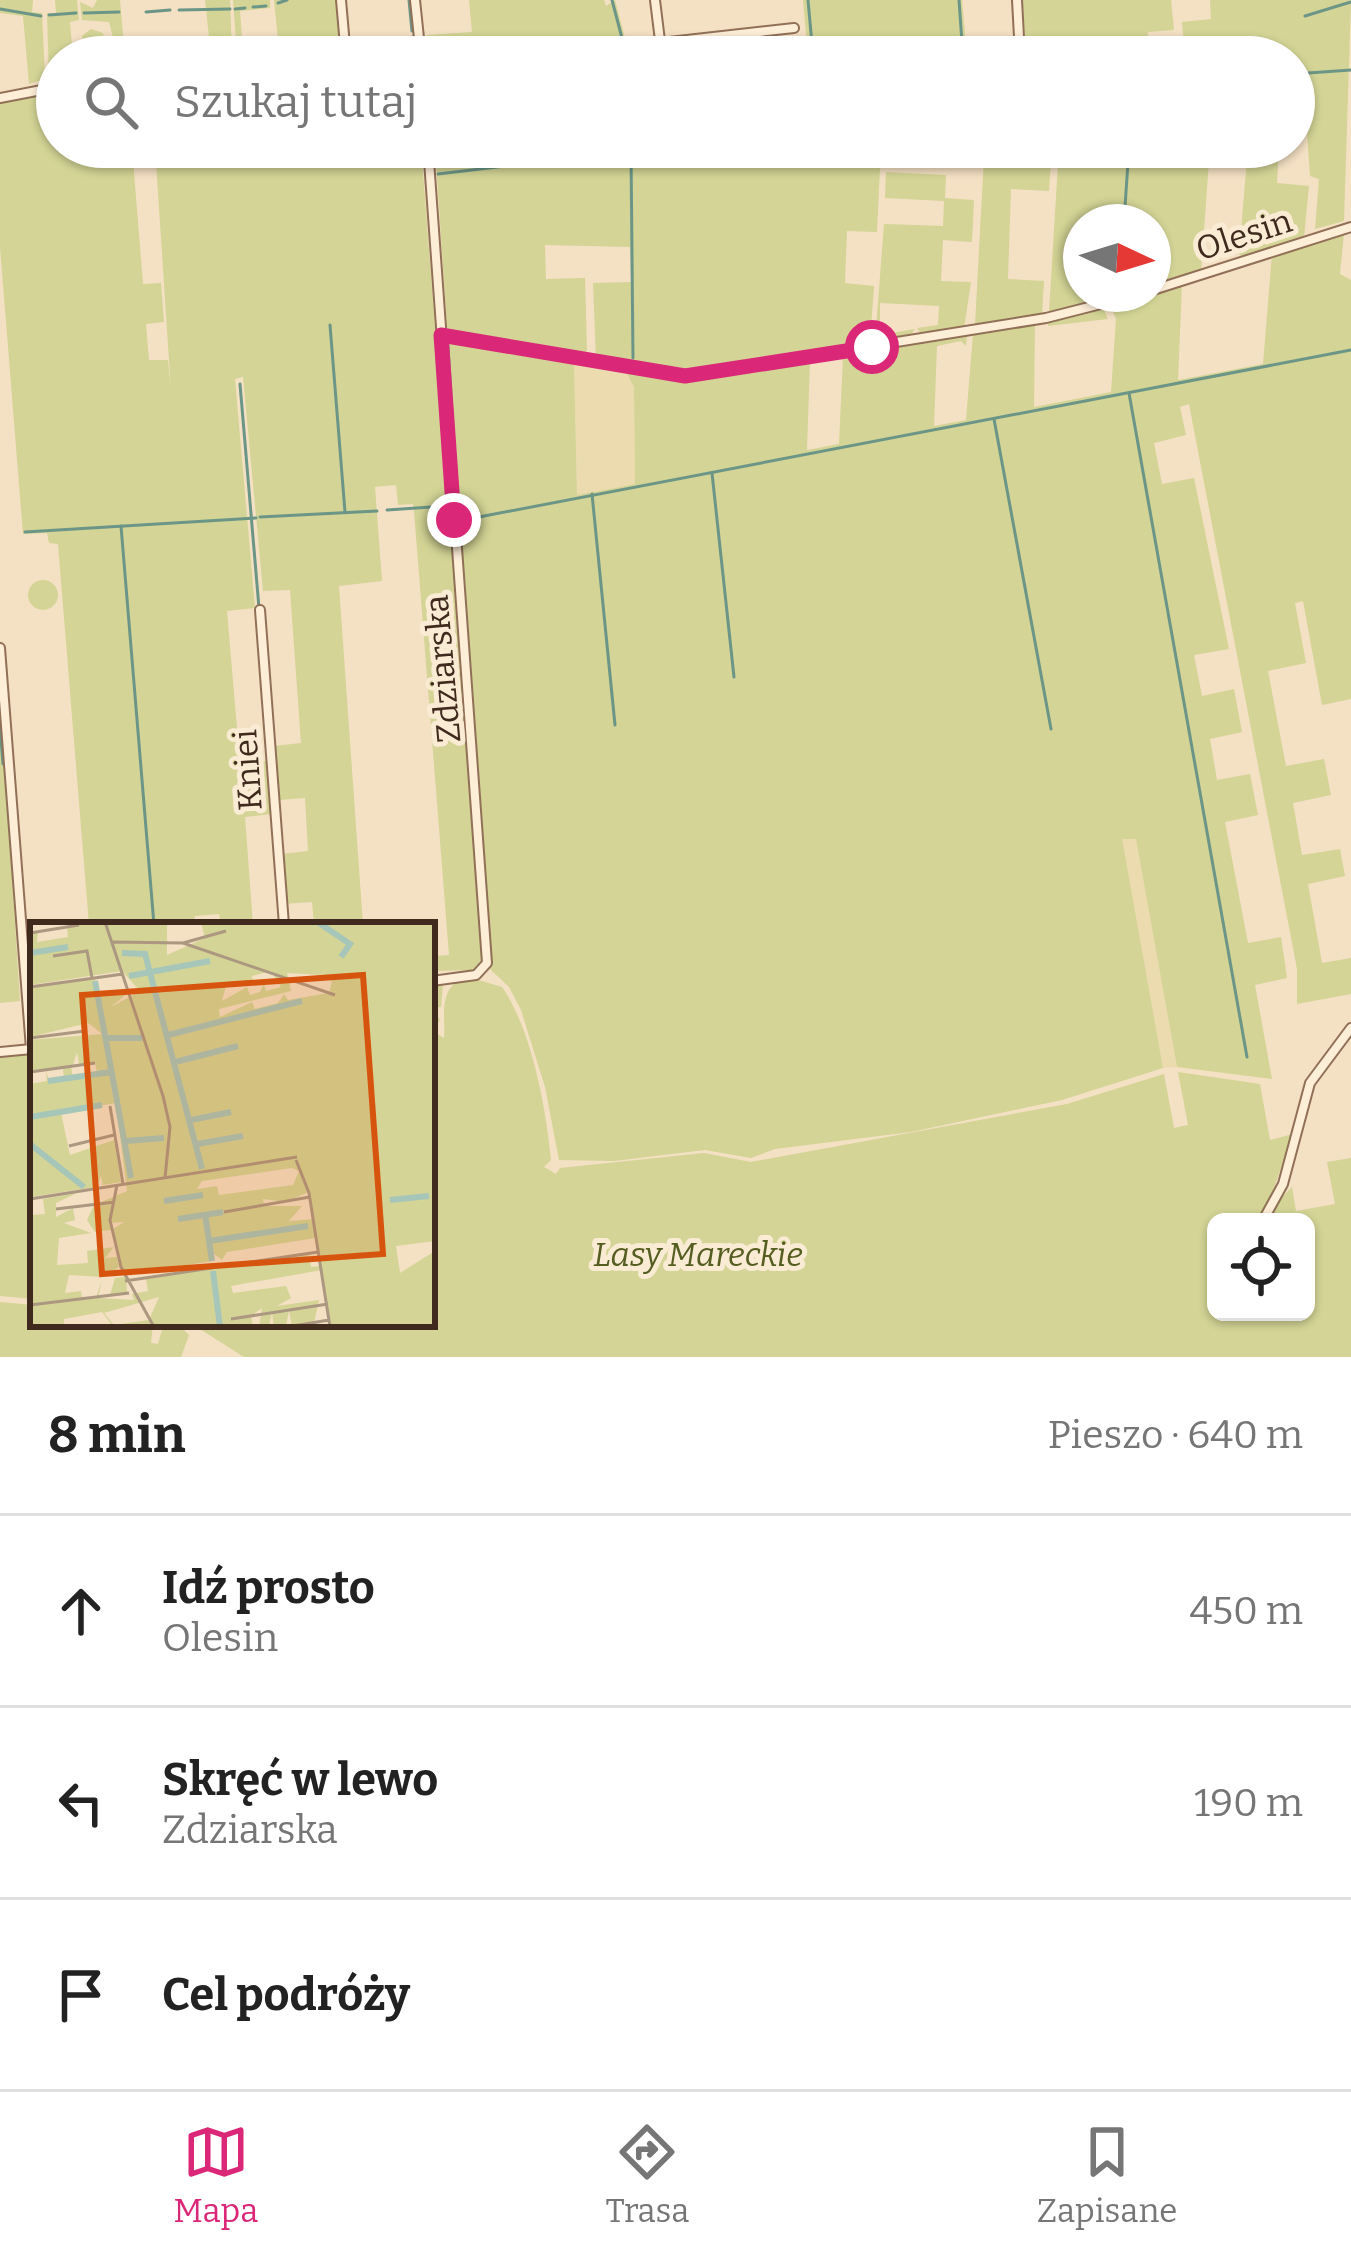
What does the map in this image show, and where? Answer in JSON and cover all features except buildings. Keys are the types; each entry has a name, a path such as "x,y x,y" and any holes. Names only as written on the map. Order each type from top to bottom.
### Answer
{"street":[{"path":"341,0 344,36"},
{"path":"416,0 419,36"},
{"path":"655,0 659,36"},
{"path":"1017,0 1019,36"},
{"path":"723,36 794,28"},
{"path":"0,98 36,91"},
{"name":"Zdziarska","path":"429,168 476,784 484,970 435,980"},
{"name":"Olesin","path":"1171,284 1351,226"},
{"path":"441,335 685,376 1070,312"},
{"name":"Kniei","path":"260,610 284,922"},
{"path":"0,648 30,1024"},
{"path":"1267,1213 1283,1184 1310,1083 1351,1028"},
{"path":"0,1052 30,1049"}],"shaded area":[{"path":"574,363 626,372 634,387 635,484 577,495"},
{"path":"1136,838 1177,1067 1163,1068 1121,839"}],"green space":[{"path":"0,0 33,0 32,12 42,13 43,36 36,36 36,82 29,84 23,16 0,13"},
{"path":"55,0 77,0 79,20 70,22 71,36 48,36 47,13 56,13"},
{"path":"97,0 120,0 123,36 113,36 109,22 82,20 80,2 93,8"},
{"path":"205,0 230,0 231,36 209,36"},
{"path":"233,0 270,0 270,8 240,11 242,36 236,36"},
{"path":"274,0 337,0 340,36 278,36"},
{"path":"469,0 604,0 606,6 615,0 624,36 427,35 472,32"},
{"path":"803,0 962,0 965,36 806,36"},
{"path":"1022,0 1171,0 1174,30 1148,32 1148,36 1025,36"},
{"path":"1210,0 1351,0 1344,221 1315,229 1319,179 1310,176 1309,168 1315,168 1315,36 1183,36 1182,22 1211,19"},
{"path":"91,29 104,36 82,36"},
{"path":"36,96 36,168 134,168 143,284 161,283 164,322 146,324 149,360 168,360 171,391 156,168 423,168 484,956 475,970 435,971 435,956 449,955 414,511 413,504 398,505 396,485 375,487 382,581 339,586 363,922 314,922 312,902 283,904 282,854 308,851 305,798 279,800 274,746 301,743 290,590 263,591 243,377 235,379 255,608 227,611 240,763 268,761 272,814 245,817 253,922 220,922 219,914 195,916 194,922 89,922 58,544 49,543 47,533 23,534 0,247 0,102"},
{"path":"436,168 880,168 877,232 847,231 845,283 874,286 870,341 865,347 676,374 596,359 593,283 631,282 630,247 545,245 546,279 585,278 587,350 583,356 452,334 447,327"},
{"path":"983,168 1051,168 1049,191 1011,189 1008,279 1044,281 1042,314 975,325"},
{"path":"1058,168 1208,168 1201,272 1171,281 1171,204 1063,204 1063,310 1049,313"},
{"path":"1246,168 1278,168 1277,183 1309,186 1304,237 1244,258 1239,254"},
{"path":"886,172 946,175 945,198 974,200 972,242 943,240 941,281 971,282 964,329 922,335 917,328 938,325 939,306 880,303 880,335 915,329 908,338 875,342 884,224 943,226 944,201 885,198"},
{"path":"1344,233 1340,274 1351,280 1351,699 1322,705 1303,601 1295,603 1306,663 1268,671 1286,766 1324,759 1331,795 1293,803 1302,855 1340,849 1345,876 1308,884 1322,963 1351,958 1351,994 1297,1004 1297,969 1189,404 1180,407 1186,435 1154,443 1162,484 1194,478 1229,649 1194,655 1202,696 1234,689 1242,732 1210,739 1217,780 1250,774 1258,815 1225,822 1248,943 1281,937 1287,978 1255,985 1272,1079 1177,1067 1136,839 1122,839 1163,1068 1062,1100 911,1132 775,1149 751,1158 705,1150 614,1161 559,1160 545,1087 521,1010 509,987 490,969 447,341 574,363 577,495 635,484 634,387 626,372 699,378 810,361 807,450 839,444 843,356 967,335 966,346 961,341 937,346 934,426 966,420 973,334 1035,322 1034,407 1111,392 1113,312 1171,312 1171,288 1182,284 1178,380 1263,364 1272,254"},
{"path":"1086,312 1105,312 1108,319 1048,326 1048,321"},
{"path":"43,580 54,584 58,595 54,606 43,610 32,606 28,595 32,584"},
{"path":"0,689 20,1001 0,1003"},
{"name":"Lasy Mareckie","path":"475,979 502,987 513,1005 541,1094 551,1160 544,1167 556,1174 560,1168 704,1153 751,1162 1067,1104 1164,1074 1174,1128 1188,1125 1178,1072 1260,1084 1270,1140 1293,1134 1265,1213 1207,1213 1207,1321 1315,1321 1315,1213 1267,1213 1292,1187 1296,1211 1335,1204 1327,1162 1351,1158 1351,1357 244,1357 197,1327 435,1327 435,1033 444,1038 445,1003 454,984 443,984 441,1007 435,1008 435,984"},
{"path":"30,1053 30,1299 0,1296 0,1056"},
{"path":"0,1302 30,1305 30,1327 153,1327 151,1343 158,1344 163,1327 181,1327 189,1335 181,1357 0,1357"}],"waterway":[{"path":"278,3 287,0"},
{"path":"409,0 412,31"},
{"path":"612,0 621,36"},
{"path":"808,0 811,36"},
{"path":"959,0 962,36"},
{"path":"1305,16 1351,2"},
{"path":"253,7 266,6"},
{"path":"235,9 245,8"},
{"path":"0,9 41,16"},
{"path":"179,10 230,9"},
{"path":"146,12 170,10"},
{"path":"84,13 119,12"},
{"path":"49,15 76,13"},
{"path":"1315,73 1351,70"},
{"path":"438,174 489,168"},
{"path":"631,168 633,358"},
{"path":"1125,204 1128,168"},
{"path":"330,325 345,512"},
{"path":"448,346 456,484"},
{"path":"458,512 479,517 1351,350"},
{"path":"240,384 259,608"},
{"path":"1129,393 1247,1057"},
{"path":"994,419 1051,729"},
{"path":"712,473 734,677"},
{"path":"592,494 615,725"},
{"path":"387,510 446,506"},
{"path":"260,517 377,511"},
{"path":"25,532 256,518"},
{"path":"121,526 154,922"},
{"path":"0,728 3,764"}],"route":[{"path":"454,520 441,335 685,376 872,347"}]}
